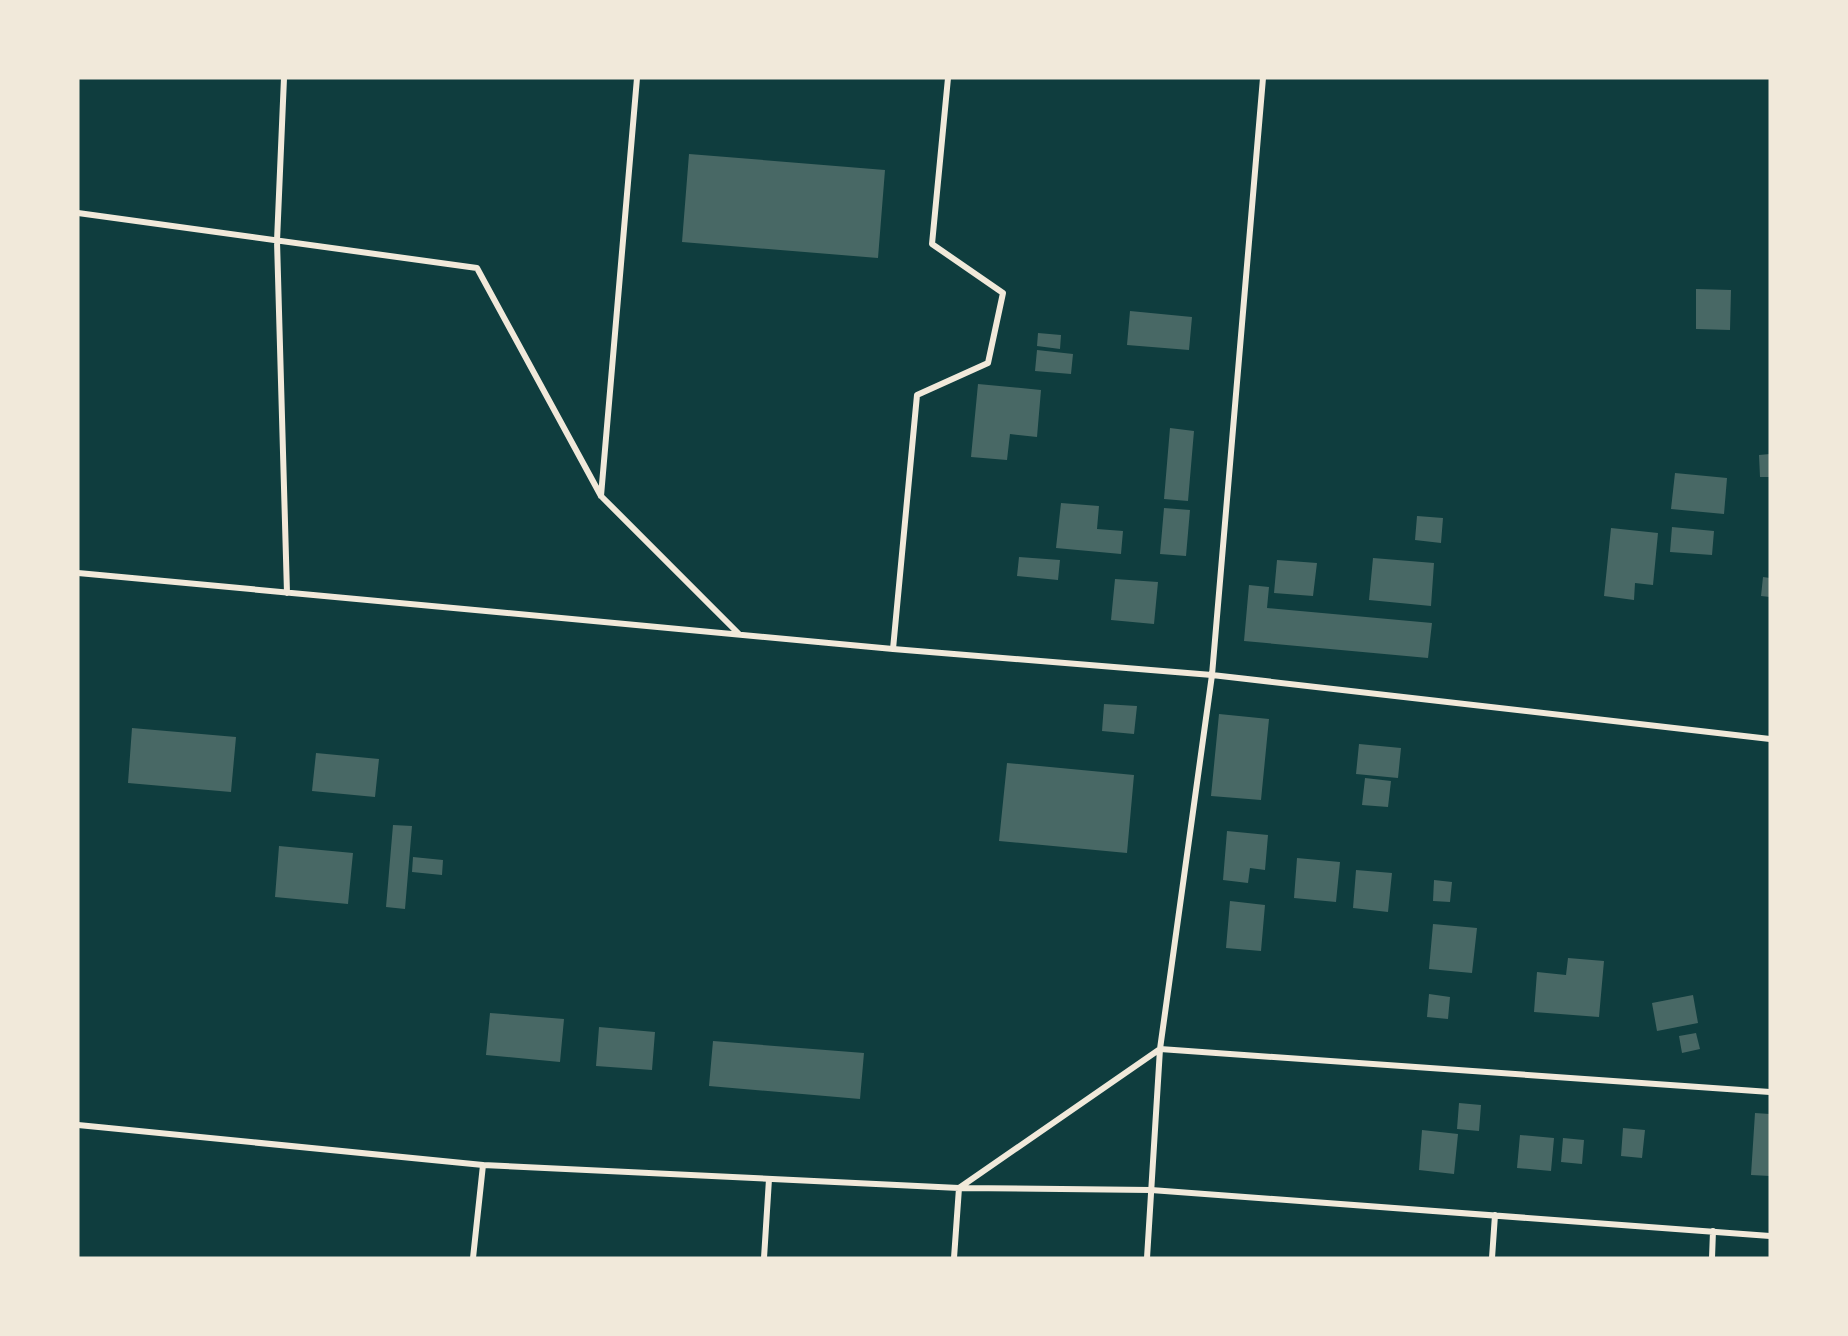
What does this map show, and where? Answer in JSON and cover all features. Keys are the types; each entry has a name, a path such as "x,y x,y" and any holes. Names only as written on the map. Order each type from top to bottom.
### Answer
{"street":[{"path":"284,78 278,241 287,592"},
{"path":"601,496 637,78"},
{"path":"893,649 917,395 988,363 1003,293 932,244 948,78"},
{"path":"1147,1258 1160,1049 1212,675 1263,78"},
{"path":"78,213 477,268 601,496 740,635"},
{"path":"78,573 893,649 1212,675 1770,739"},
{"path":"959,1188 1160,1049 1770,1092"},
{"path":"78,1125 483,1165 959,1188 1150,1190 1770,1236"},
{"path":"474,1258 483,1165"},
{"path":"764,1258 769,1179"},
{"path":"954,1258 959,1188"},
{"path":"1492,1258 1495,1215"},
{"path":"1712,1258 1713,1231"}],"building":[{"path":"689,154 885,170 878,258 682,242"},
{"path":"1696,289 1731,290 1730,330 1696,329"},
{"path":"1130,311 1192,317 1189,350 1127,345"},
{"path":"1038,333 1061,335 1060,349 1037,346"},
{"path":"1037,350 1073,354 1071,374 1035,371"},
{"path":"978,384 1041,390 1037,437 1010,434 1007,460 971,457"},
{"path":"1170,428 1194,431 1188,501 1164,499"},
{"path":"1770,454 1770,477 1760,477 1759,455"},
{"path":"1675,473 1727,478 1724,514 1671,509"},
{"path":"1061,503 1099,506 1097,529 1123,531 1121,554 1056,548"},
{"path":"1164,508 1190,510 1186,556 1160,554"},
{"path":"1417,516 1443,518 1441,543 1415,540"},
{"path":"1672,527 1714,531 1712,555 1670,552"},
{"path":"1611,528 1658,533 1653,585 1635,583 1634,600 1604,596"},
{"path":"1019,557 1060,560 1058,580 1017,576"},
{"path":"1373,558 1434,563 1431,606 1369,600"},
{"path":"1277,560 1317,563 1313,596 1274,593"},
{"path":"1763,577 1770,578 1770,597 1761,596"},
{"path":"1115,579 1158,582 1154,624 1111,620"},
{"path":"1249,585 1269,587 1267,608 1432,623 1428,658 1244,641"},
{"path":"1104,704 1137,706 1134,734 1102,731"},
{"path":"1219,714 1269,719 1261,800 1211,796"},
{"path":"132,728 236,737 231,792 128,783"},
{"path":"1359,744 1401,748 1398,778 1356,774"},
{"path":"316,753 379,759 375,797 312,791"},
{"path":"1007,763 1134,775 1127,853 999,841"},
{"path":"1365,778 1391,781 1388,807 1362,805"},
{"path":"393,825 412,826 405,909 386,907"},
{"path":"1227,831 1268,835 1265,870 1250,868 1248,883 1223,880"},
{"path":"279,846 353,853 348,904 275,897"},
{"path":"413,857 443,860 442,875 412,872"},
{"path":"1297,858 1340,862 1336,902 1294,898"},
{"path":"1356,870 1392,873 1388,912 1353,908"},
{"path":"1434,880 1452,882 1450,902 1433,901"},
{"path":"1230,901 1265,905 1261,951 1226,948"},
{"path":"1433,924 1477,928 1472,973 1429,969"},
{"path":"1568,958 1604,961 1599,1017 1534,1012 1537,972 1566,975"},
{"path":"1429,994 1450,997 1448,1019 1427,1017"},
{"path":"1693,995 1698,1023 1657,1031 1652,1003"},
{"path":"490,1013 564,1019 560,1062 486,1055"},
{"path":"599,1027 655,1032 652,1070 596,1066"},
{"path":"1696,1033 1700,1049 1682,1053 1679,1036"},
{"path":"713,1041 864,1053 860,1099 709,1086"},
{"path":"1459,1103 1481,1105 1479,1131 1457,1129"},
{"path":"1755,1113 1770,1114 1770,1176 1751,1175"},
{"path":"1623,1128 1645,1130 1642,1158 1621,1156"},
{"path":"1422,1130 1458,1134 1454,1174 1419,1170"},
{"path":"1520,1135 1554,1138 1551,1171 1517,1168"},
{"path":"1563,1138 1584,1140 1582,1164 1561,1162"}]}
